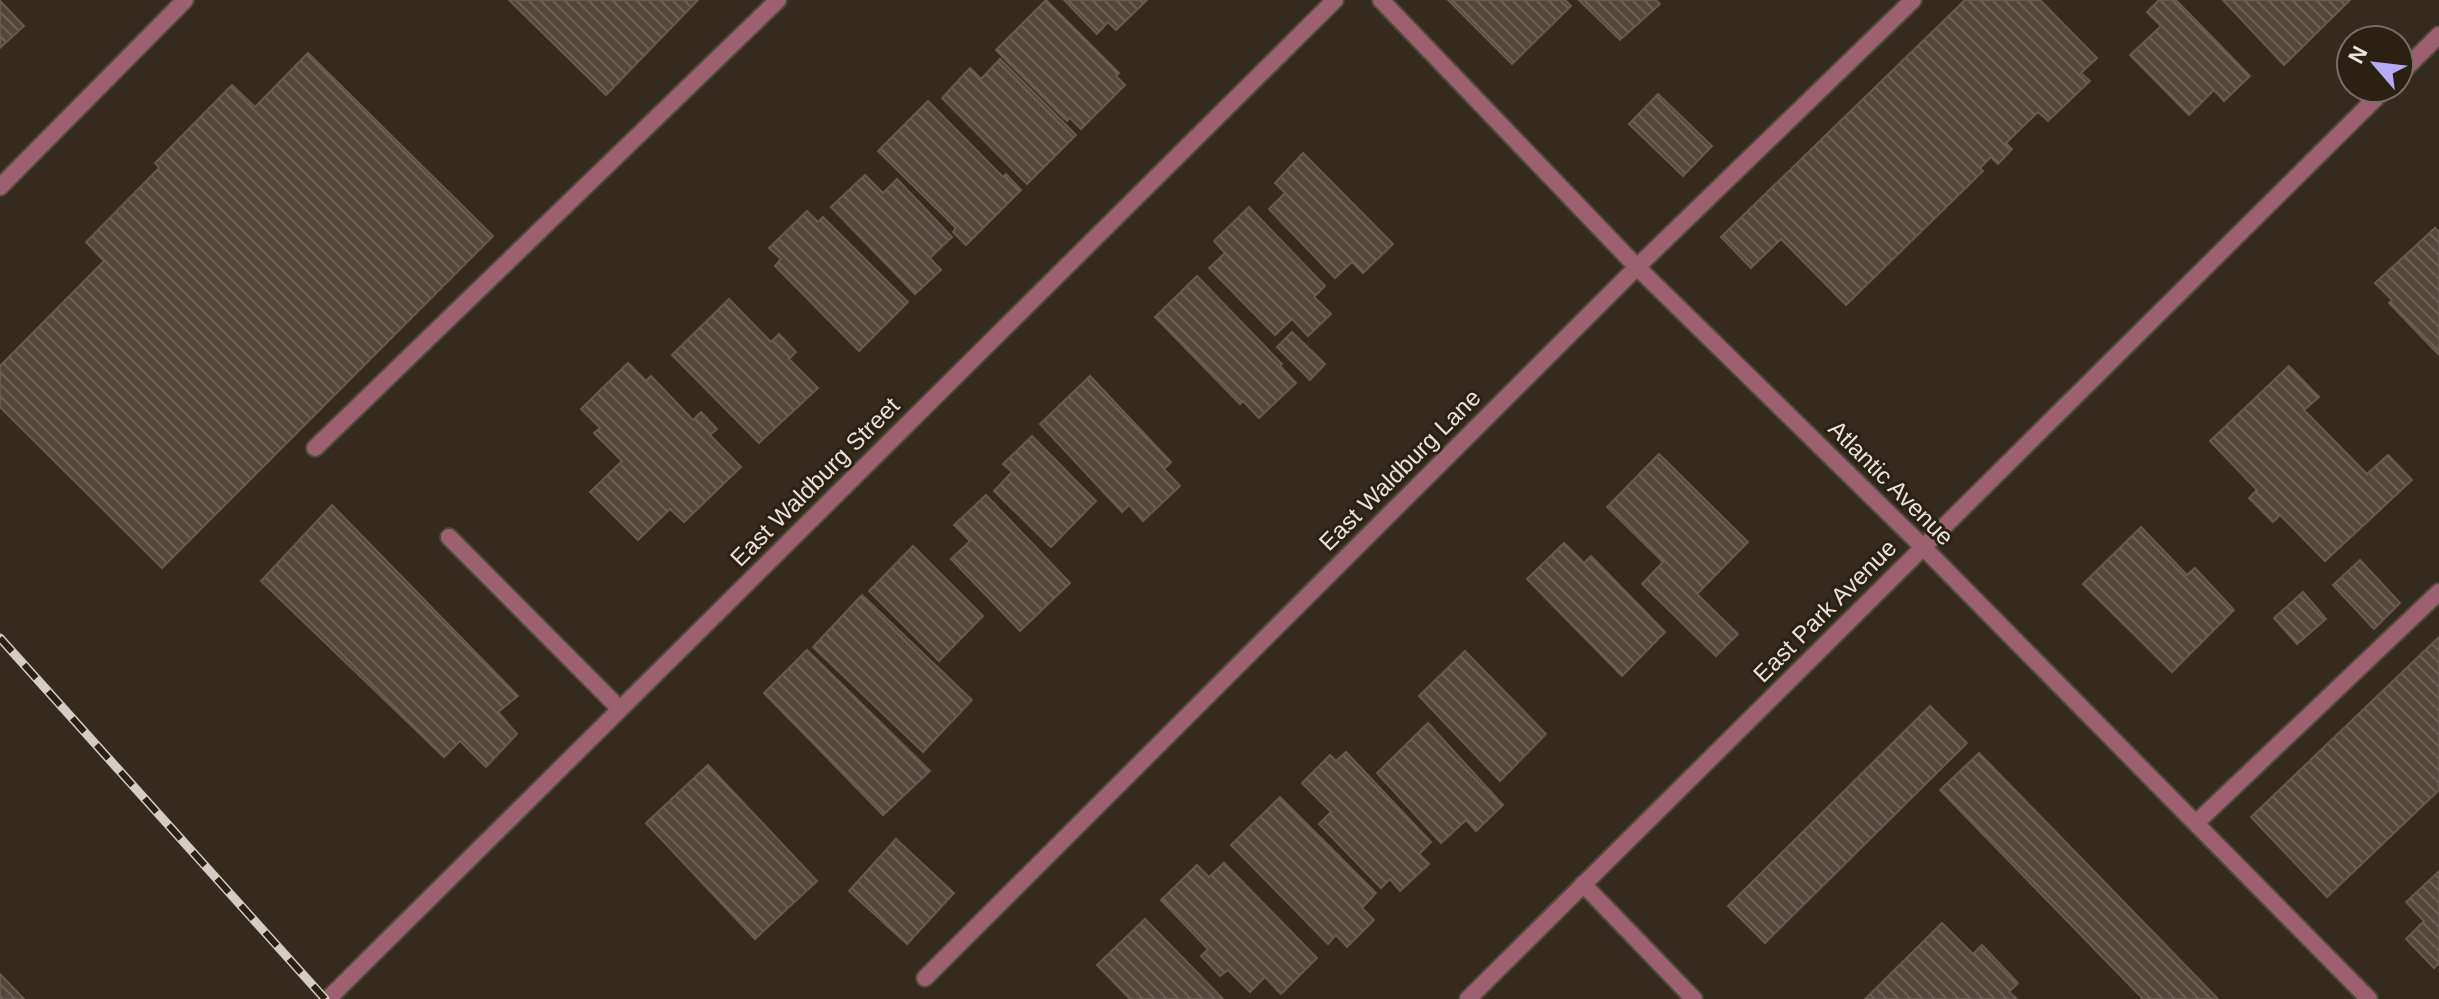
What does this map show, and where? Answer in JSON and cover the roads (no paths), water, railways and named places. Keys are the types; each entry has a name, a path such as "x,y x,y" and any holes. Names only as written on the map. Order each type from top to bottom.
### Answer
{"street":[{"path":"0,187 185,0"},
{"path":"315,448 778,0"},
{"name":"East Waldburg Street","path":"328,999 1335,0"},
{"name":"Atlantic Avenue","path":"1381,0 1637,267 1923,547 2369,999"},
{"name":"East Waldburg Lane","path":"925,978 1637,267 1913,0"},
{"path":"2415,59 2439,35"},
{"name":"East Park Avenue","path":"1468,999 2370,104"},
{"path":"449,537 620,709"},
{"path":"2196,823 2439,592"},
{"path":"1583,884 1694,999"}],"railway":[{"path":"0,638 325,999"}]}
